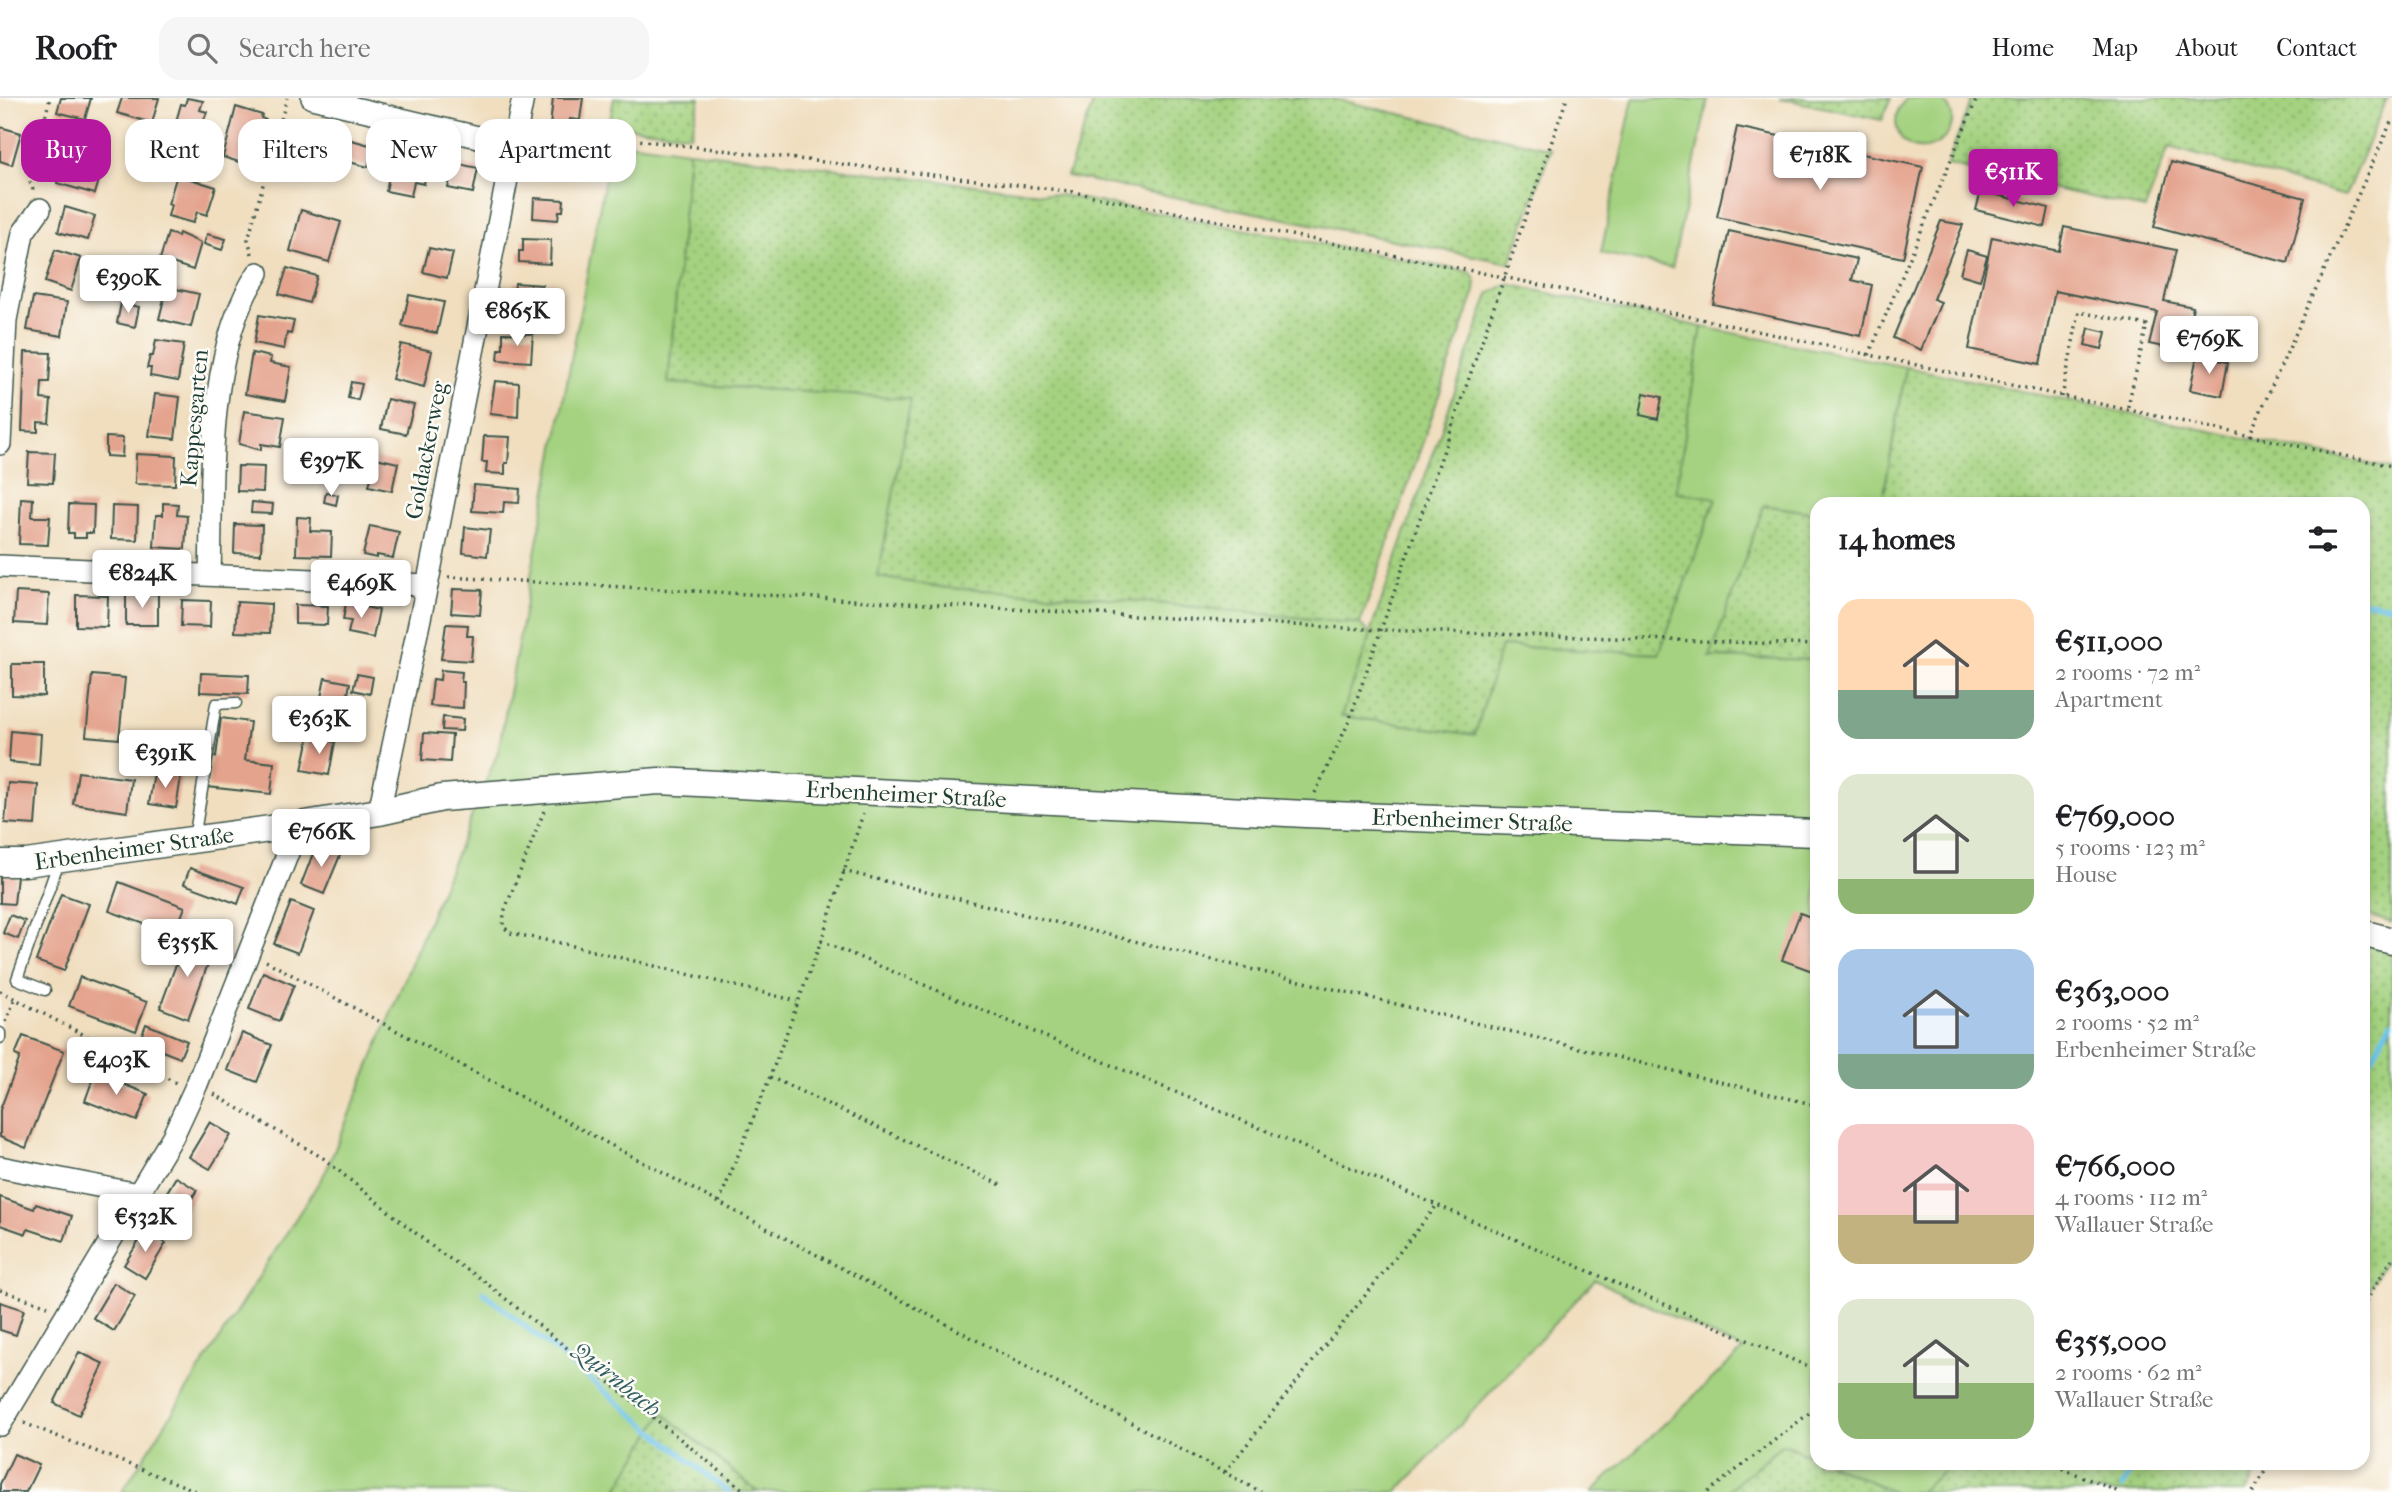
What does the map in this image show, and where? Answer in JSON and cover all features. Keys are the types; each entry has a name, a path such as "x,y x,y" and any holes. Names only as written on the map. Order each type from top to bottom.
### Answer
{"street":[{"path":"312,98 475,128"},
{"name":"Goldackerweg","path":"518,119 523,98"},
{"name":"Goldackerweg","path":"379,812 428,580 505,182"},
{"path":"0,444 8,306 23,233 40,209"},
{"name":"Kappesgarten","path":"210,574 215,429 225,351 235,313 258,273"},
{"path":"0,566 428,580"},
{"name":"Erbenheimer Straße","path":"0,863 26,863 299,825 442,798 659,781 1305,814 1810,833"},
{"path":"2,1418 173,1136 195,1088 299,825"},
{"path":"2370,935 2392,941"},
{"path":"0,1167 138,1194"}],"lane":[{"path":"194,839 216,704 236,703"},
{"path":"45,990 17,979 60,858"}],"path":[{"path":"40,209 29,179 50,98"},
{"path":"258,273 248,239 287,98"},
{"path":"1305,814 1348,724 1567,98"},
{"path":"1869,355 1977,98"},
{"path":"2249,437 2392,120"},
{"path":"636,147 1068,191 1503,277 2392,466"},
{"path":"2062,397 2079,312 2147,325 2127,411"},
{"path":"428,580 1381,630 1810,645"},
{"path":"553,789 504,912 503,926 510,933 565,944 797,1002"},
{"path":"719,1202 821,941 871,792"},
{"path":"844,871 1810,1104"},
{"path":"821,941 1810,1367"},
{"path":"249,952 1261,1492"},
{"path":"0,991 195,1088 323,1158 439,1252 480,1278 746,1492"},
{"path":"1,1035 15,998"},
{"path":"770,1077 1000,1185"},
{"path":"1224,1473 1437,1205"},
{"path":"2370,1295 2392,1259"},
{"path":"0,1290 67,1313"},
{"path":"1709,1492 1810,1413"},
{"path":"2,1418 198,1492"},
{"path":"2067,1470 2119,1492"},
{"path":"2253,1492 2266,1470"}],"green space":[{"path":"614,98 700,98 691,135 636,128 636,119 610,119"},
{"path":"1095,98 1331,98 1551,149 1510,263 1067,176"},
{"path":"1633,98 1708,100 1672,268 1601,253"},
{"path":"1779,98 1891,98 1882,120"},
{"path":"1907,98 1940,98 1950,111 1952,124 1947,135 1938,143 1926,148 1914,148 1904,141 1897,128 1896,119"},
{"path":"1970,98 2387,98 2345,196 2169,147 2145,209 1947,165 1972,99"},
{"path":"636,144 689,151 668,383 911,399 878,577 946,588 1097,597 1360,624 1371,635 1341,716 1475,735 1501,646 1659,654 1716,498 1676,492 1702,327 1906,367 1883,497 1810,497 1810,512 1764,505 1710,657 1810,660 1810,1455 1783,1444 1726,1492 1592,1492 1743,1350 1595,1280 1397,1492 758,1492 663,1413 615,1492 122,1492 326,1171 498,752 604,182 636,182"},
{"path":"689,151 1066,196 1470,272 1476,281 1475,291 1360,624 1097,597 946,588 877,577 910,399 668,383"},
{"path":"1507,284 1702,327 1676,491 1716,498 1659,654 1502,646 1475,735 1341,716 1489,294"},
{"path":"1906,367 2392,469 2392,923 2370,916 2370,497 1883,497"},
{"path":"1764,505 1810,512 1810,660 1709,657"},
{"path":"2370,944 2392,950 2392,1250 2370,1286"},
{"path":"663,1413 758,1492 615,1492"},
{"path":"1783,1444 1810,1455 1810,1470 1843,1470 1895,1492 1726,1492"},
{"path":"1843,1470 1946,1470 1919,1492 1895,1492"},
{"path":"1946,1470 2259,1470 2246,1492 1919,1492"}],"building":[{"path":"61,98 91,98 85,119 57,112"},
{"path":"122,98 159,98 153,119 138,119 117,113"},
{"path":"187,98 203,101 200,110 207,112 204,119 177,119 181,104 185,105"},
{"path":"553,98 583,98 580,119 551,119"},
{"path":"236,107 262,115 264,119 238,119 238,162 224,157"},
{"path":"0,127 21,133 12,165 0,161"},
{"path":"1737,127 1923,167 1903,258 1717,217"},
{"path":"352,140 366,144 366,166 352,163"},
{"path":"2171,162 2305,198 2288,263 2154,227"},
{"path":"461,164 475,167 473,193 448,188 449,182 461,182"},
{"path":"57,182 98,182 95,194"},
{"path":"175,182 200,182 216,187 207,215 197,212 193,223 168,216 171,205 168,204"},
{"path":"388,182 414,182 411,196 386,191"},
{"path":"1981,191 2049,208 2045,227 1976,210"},
{"path":"534,198 564,200 563,211 559,211 558,220 533,218"},
{"path":"65,207 95,216 88,240 58,232"},
{"path":"301,210 341,222 329,262 290,251"},
{"path":"1941,221 1963,225 1933,299 1941,302 1921,350 1893,338"},
{"path":"2064,227 2176,250 2164,301 2193,307 2183,351 2149,344 2157,312 2055,291 2040,364 1969,349 1992,237 2059,251"},
{"path":"1729,231 1857,259 1852,280 1872,285 1861,336 1713,304"},
{"path":"168,233 178,236 179,233 201,243 193,270 160,259"},
{"path":"207,234 226,239 222,250 204,244"},
{"path":"523,239 551,240 550,264 519,262"},
{"path":"429,248 453,253 447,278 423,272"},
{"path":"55,250 81,258 71,291 45,282"},
{"path":"1967,250 1987,256 1980,280 1960,274"},
{"path":"287,268 317,276 309,303 279,294"},
{"path":"515,283 542,285 541,310 510,309"},
{"path":"167,287 199,294 191,327 159,319"},
{"path":"409,295 444,302 437,333 402,326"},
{"path":"33,297 67,302 62,336 27,330"},
{"path":"121,303 139,307 135,327 117,323"},
{"path":"259,315 294,321 291,334 287,333 284,349 254,343"},
{"path":"2089,328 2106,332 2102,349 2085,345"},
{"path":"503,333 533,334 531,362 498,360 499,349 503,349"},
{"path":"156,340 184,344 178,381 150,376 151,368 147,368"},
{"path":"401,344 432,351 424,387 392,379"},
{"path":"25,352 51,353 49,382 42,382 41,399 51,400 49,423 38,422 38,432 22,431"},
{"path":"252,353 271,357 270,363 291,367 285,401 245,394"},
{"path":"2197,356 2228,362 2222,396 2190,390"},
{"path":"495,381 519,383 518,417 490,414"},
{"path":"351,382 362,384 358,400 348,398"},
{"path":"1644,393 1662,397 1658,419 1640,415"},
{"path":"155,394 180,397 175,439 149,436"},
{"path":"387,399 414,405 406,434 381,429"},
{"path":"244,411 285,417 280,447 261,444 261,450 239,444"},
{"path":"484,436 510,437 505,474 486,473 487,462 482,462"},
{"path":"106,437 123,438 122,457 106,456"},
{"path":"29,452 55,453 53,483 27,482"},
{"path":"136,454 176,456 175,485 135,484"},
{"path":"376,458 398,463 392,491 369,486"},
{"path":"238,466 264,467 263,492 237,491"},
{"path":"474,485 520,489 519,503 504,502 503,513 472,511"},
{"path":"326,492 338,495 336,505 324,502"},
{"path":"21,498 33,499 32,517 50,517 48,545 19,544"},
{"path":"252,502 273,504 272,514 251,513"},
{"path":"163,503 178,504 177,515 187,516 185,549 154,547 156,515 163,515"},
{"path":"69,504 94,505 93,533 86,533 86,538 74,538 74,533 68,533"},
{"path":"112,506 138,507 137,540 111,539"},
{"path":"297,517 311,518 310,531 332,532 331,556 296,555"},
{"path":"235,524 262,525 261,554 234,553"},
{"path":"370,526 399,532 393,558 363,555"},
{"path":"465,527 490,530 487,556 463,553"},
{"path":"453,589 482,590 480,615 451,613"},
{"path":"16,592 49,594 47,625 14,623"},
{"path":"126,594 158,594 158,625 126,625"},
{"path":"76,595 108,596 107,627 76,626"},
{"path":"182,600 211,601 210,627 181,626"},
{"path":"237,602 271,604 270,633 235,632"},
{"path":"346,603 379,610 373,638 348,633 351,621 343,620"},
{"path":"295,605 328,606 327,625 295,624"},
{"path":"446,624 468,625 467,636 473,636 471,661 441,659"},
{"path":"12,664 44,664 44,696 12,695"},
{"path":"441,670 462,672 463,708 430,706 433,679 440,680"},
{"path":"201,673 249,675 248,694 200,692"},
{"path":"357,674 373,677 370,694 353,690"},
{"path":"92,675 125,678 119,739 86,736"},
{"path":"325,678 350,683 344,717 318,712"},
{"path":"443,717 463,719 462,731 442,730"},
{"path":"221,718 250,722 245,760 274,763 271,794 208,787 211,756 216,757"},
{"path":"11,731 41,734 39,765 9,762"},
{"path":"424,733 452,735 450,762 422,760"},
{"path":"309,737 335,742 329,775 302,770"},
{"path":"78,772 131,779 127,812 73,804"},
{"path":"154,773 181,777 176,808 149,804"},
{"path":"8,783 38,785 35,825 5,823"},
{"path":"317,843 341,853 324,894 301,885"},
{"path":"190,868 244,887 238,904 184,884"},
{"path":"0,875 17,876 14,904 0,903"},
{"path":"119,882 185,907 174,935 109,911"},
{"path":"61,894 89,904 64,971 36,961"},
{"path":"291,902 314,911 298,953 274,944"},
{"path":"1800,913 1810,917 1810,970 1782,960"},
{"path":"10,915 25,921 18,939 3,933"},
{"path":"185,940 213,950 188,1019 160,1008"},
{"path":"263,972 294,985 279,1021 249,1009"},
{"path":"80,977 147,1002 136,1031 69,1006"},
{"path":"146,1024 187,1041 180,1058 139,1042"},
{"path":"242,1033 272,1045 257,1082 227,1070"},
{"path":"23,1036 64,1051 26,1148 0,1137 0,1110 20,1057 15,1055"},
{"path":"95,1073 148,1094 137,1121 85,1101"},
{"path":"210,1122 231,1135 210,1169 189,1157"},
{"path":"176,1177 197,1190 176,1225 155,1212"},
{"path":"0,1197 34,1209 36,1204 72,1216 64,1241 28,1229 26,1234 0,1225"},
{"path":"145,1231 166,1243 145,1278 124,1265"},
{"path":"114,1283 135,1296 114,1331 93,1318"},
{"path":"0,1302 24,1310 16,1335 0,1330"},
{"path":"79,1352 104,1364 79,1415 54,1403"},
{"path":"14,1454 39,1465 26,1492 0,1492 0,1484"}],"waterway":[{"path":"2370,602 2392,606"},
{"name":"Quirnbach","path":"2370,1061 2392,1022"},
{"name":"Quirnbach","path":"483,1292 728,1492"},
{"name":"Quirnbach","path":"2122,1487 2132,1470"}]}
